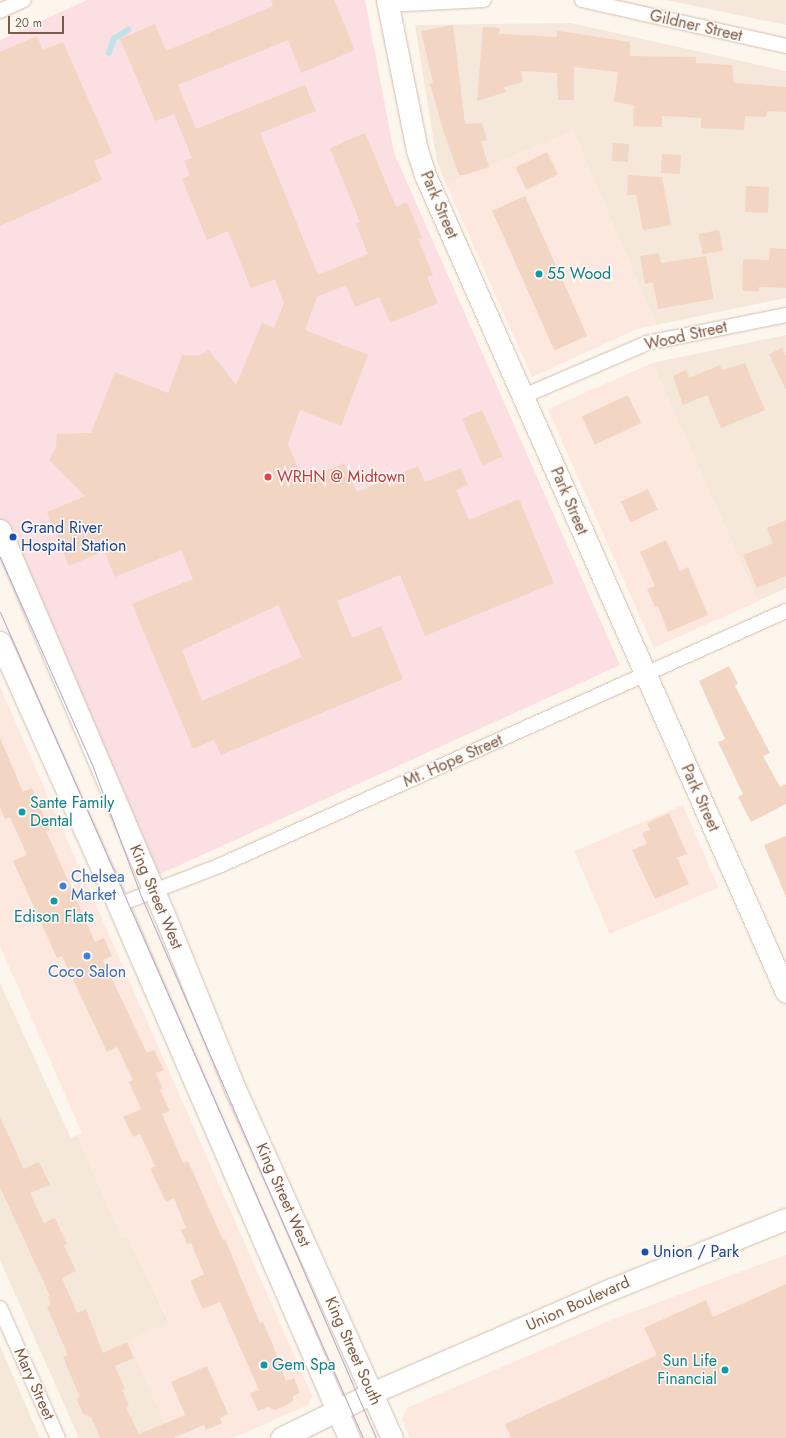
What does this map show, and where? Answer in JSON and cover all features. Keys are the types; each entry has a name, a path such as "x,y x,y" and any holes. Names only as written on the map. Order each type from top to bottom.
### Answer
{"main road":[{"name":"Park Street","path":"387,2 417,150 425,175 524,396 644,674 786,992"},
{"name":"King Street West","path":"0,530 154,891 236,1091 314,1264"},
{"path":"0,642 118,905 349,1438"},
{"name":"Union Boulevard","path":"281,1438 372,1393 614,1288 786,1219"},
{"name":"King Street South","path":"314,1264 392,1438"}],"street":[{"path":"0,11 24,0"},
{"path":"387,2 484,0"},
{"name":"Gildner Street","path":"582,0 786,46"},
{"name":"Wood Street","path":"524,396 647,343 786,315"},
{"name":"Mt. Hope Street","path":"118,905 221,865 786,611"},
{"name":"Mary Street","path":"0,1308 58,1438"}],"shaded area":[{"name":"WRHN @ Midtown","path":"87,0 365,0 394,153 620,665 149,879 0,541 0,40"},
{"path":"666,0 786,0 786,25"},
{"path":"571,23 786,71 786,298 656,325 573,131 446,184 437,162 415,25"},
{"path":"573,131 656,325 637,329 532,377 446,184"},
{"path":"786,335 786,588 758,601 652,363"},
{"path":"652,363 758,601 654,648 548,409"},
{"path":"0,687 312,1396 308,1405 233,1438 172,1438 127,1341 169,1322 128,1236 122,1238 77,1135 82,1133 0,946"},
{"path":"683,805 718,888 610,934 574,851"},
{"path":"0,983 71,1138 77,1135 122,1238 128,1236 169,1323 172,1438 79,1438 0,1260"},
{"path":"786,1255 786,1438 410,1438 402,1419 407,1408 611,1320"},
{"path":"0,1346 40,1438 0,1438"}],"building":[{"path":"271,0 334,0 355,50 301,73 288,40 178,85 196,129 305,85 316,111 260,133 318,275 368,254 356,224 360,222 330,148 365,133 396,207 407,202 422,238 418,239 433,275 427,277 438,303 390,323 379,297 355,307 346,285 317,297 305,330 368,355 341,426 300,410 288,444 301,475 307,472 310,478 344,463 357,492 418,466 425,482 461,468 468,485 456,490 469,520 519,499 554,583 425,636 400,575 337,601 352,638 381,626 403,679 221,755 214,740 193,749 132,604 193,579 181,550 115,577 104,551 69,566 47,512 85,496 49,460 56,448 57,434 91,433 115,372 168,393 182,355 200,355 209,350 236,385 262,323 274,328 284,303 275,279 251,288 228,231 207,240 182,179 190,175 184,161 192,158 174,114 155,121 120,39 155,24 166,51 273,6","holes":["278,605 302,657 202,701 182,650"]},
{"path":"453,25 465,124 482,123 487,140 481,141 489,167 465,175 459,175 444,133 430,84 433,83 421,31"},
{"path":"483,27 500,28 499,34 557,37 557,31 566,32 630,42 630,56 696,57 696,63 732,65 734,83 786,87 786,112 767,111 766,117 745,116 744,130 701,128 701,118 662,116 662,127 633,126 634,105 614,102 618,72 574,67 574,100 558,100 557,73 521,71 523,82 504,87 506,92 477,101"},
{"path":"37,36 43,50 63,42 112,153 94,161 102,180 0,226 0,52"},
{"path":"613,143 629,144 628,162 612,161"},
{"path":"547,152 558,174 527,190 516,167"},
{"path":"662,154 681,155 680,174 661,173"},
{"path":"628,175 662,177 671,225 643,230 636,195 627,195"},
{"path":"746,186 769,187 768,213 745,212"},
{"name":"55 Wood","path":"525,196 587,336 554,350 492,211"},
{"path":"719,230 723,251 702,255 698,234"},
{"path":"770,248 786,249 786,288 759,287 759,291 742,291 743,259 769,260"},
{"path":"659,253 661,263 706,256 714,299 658,309 653,282 645,284 640,256"},
{"path":"782,348 786,356 786,390 769,354"},
{"path":"745,363 765,410 721,428 707,395 683,405 673,376 686,370 689,377 720,365 722,370"},
{"path":"628,395 641,423 595,445 582,417"},
{"path":"482,410 503,457 483,466 462,419"},
{"path":"648,489 658,510 631,523 621,502"},
{"path":"786,520 786,576 757,588 743,555 773,543 767,528"},
{"path":"666,540 680,571 688,567 708,615 668,632 658,606 655,607 647,589 655,586 640,552"},
{"path":"729,666 738,684 735,686 770,753 763,756 780,787 786,784 786,804 751,822 738,797 743,794 718,742 725,739 699,681"},
{"path":"0,738 23,792 32,788 50,830 46,831 95,942 104,938 112,956 103,960 147,1053 154,1050 164,1070 156,1073 163,1089 160,1090 170,1111 162,1114 183,1163 188,1161 223,1240 225,1239 260,1323 263,1322 286,1381 294,1378 300,1393 293,1396 293,1401 282,1407 274,1410 268,1407 258,1411 250,1393 259,1390 220,1302 203,1309 190,1281 204,1274 191,1243 187,1244 181,1230 186,1228 174,1198 166,1202 150,1169 155,1166 140,1134 133,1137 123,1117 141,1109 129,1082 133,1080 117,1047 107,1052 62,956 57,958 13,861 27,855 10,817 5,819 0,807"},
{"path":"669,813 687,854 677,858 689,884 655,899 632,850 647,844 642,833 650,830 647,823"},
{"path":"786,836 786,897 764,845"},
{"path":"0,1117 24,1169 39,1162 50,1185 30,1193 44,1223 55,1218 67,1244 64,1245 76,1271 62,1278 77,1313 86,1309 103,1353 127,1342 134,1358 115,1366 125,1389 122,1390 129,1406 126,1407 139,1434 185,1415 171,1382 207,1366 228,1414 220,1418 222,1423 206,1430 204,1425 173,1438 100,1438 91,1417 83,1414 77,1400 79,1395 63,1357 68,1355 47,1307 51,1305 48,1297 50,1296 0,1187"},
{"name":"Sun Life Financial","path":"786,1284 786,1438 511,1438 505,1424 657,1355 644,1328 706,1300 713,1317"}],"waterway":[{"path":"109,53 114,39 128,30"}],"tram line":[{"path":"0,557 93,767 141,896 376,1438"},
{"path":"0,612 363,1438"}],"place":[{"name":"55 Wood","path":"539,274"},
{"name":"WRHN @ Midtown","path":"268,477"},
{"name":"Grand River Hospital Station","path":"13,537"},
{"name":"Sante Family Dental","path":"22,812"},
{"name":"Chelsea Market","path":"63,886"},
{"name":"Edison Flats","path":"54,901"},
{"name":"Coco Salon","path":"87,956"},
{"name":"Union / Park","path":"645,1252"},
{"name":"Gem Spa","path":"264,1365"},
{"name":"Sun Life Financial","path":"725,1370"}]}
